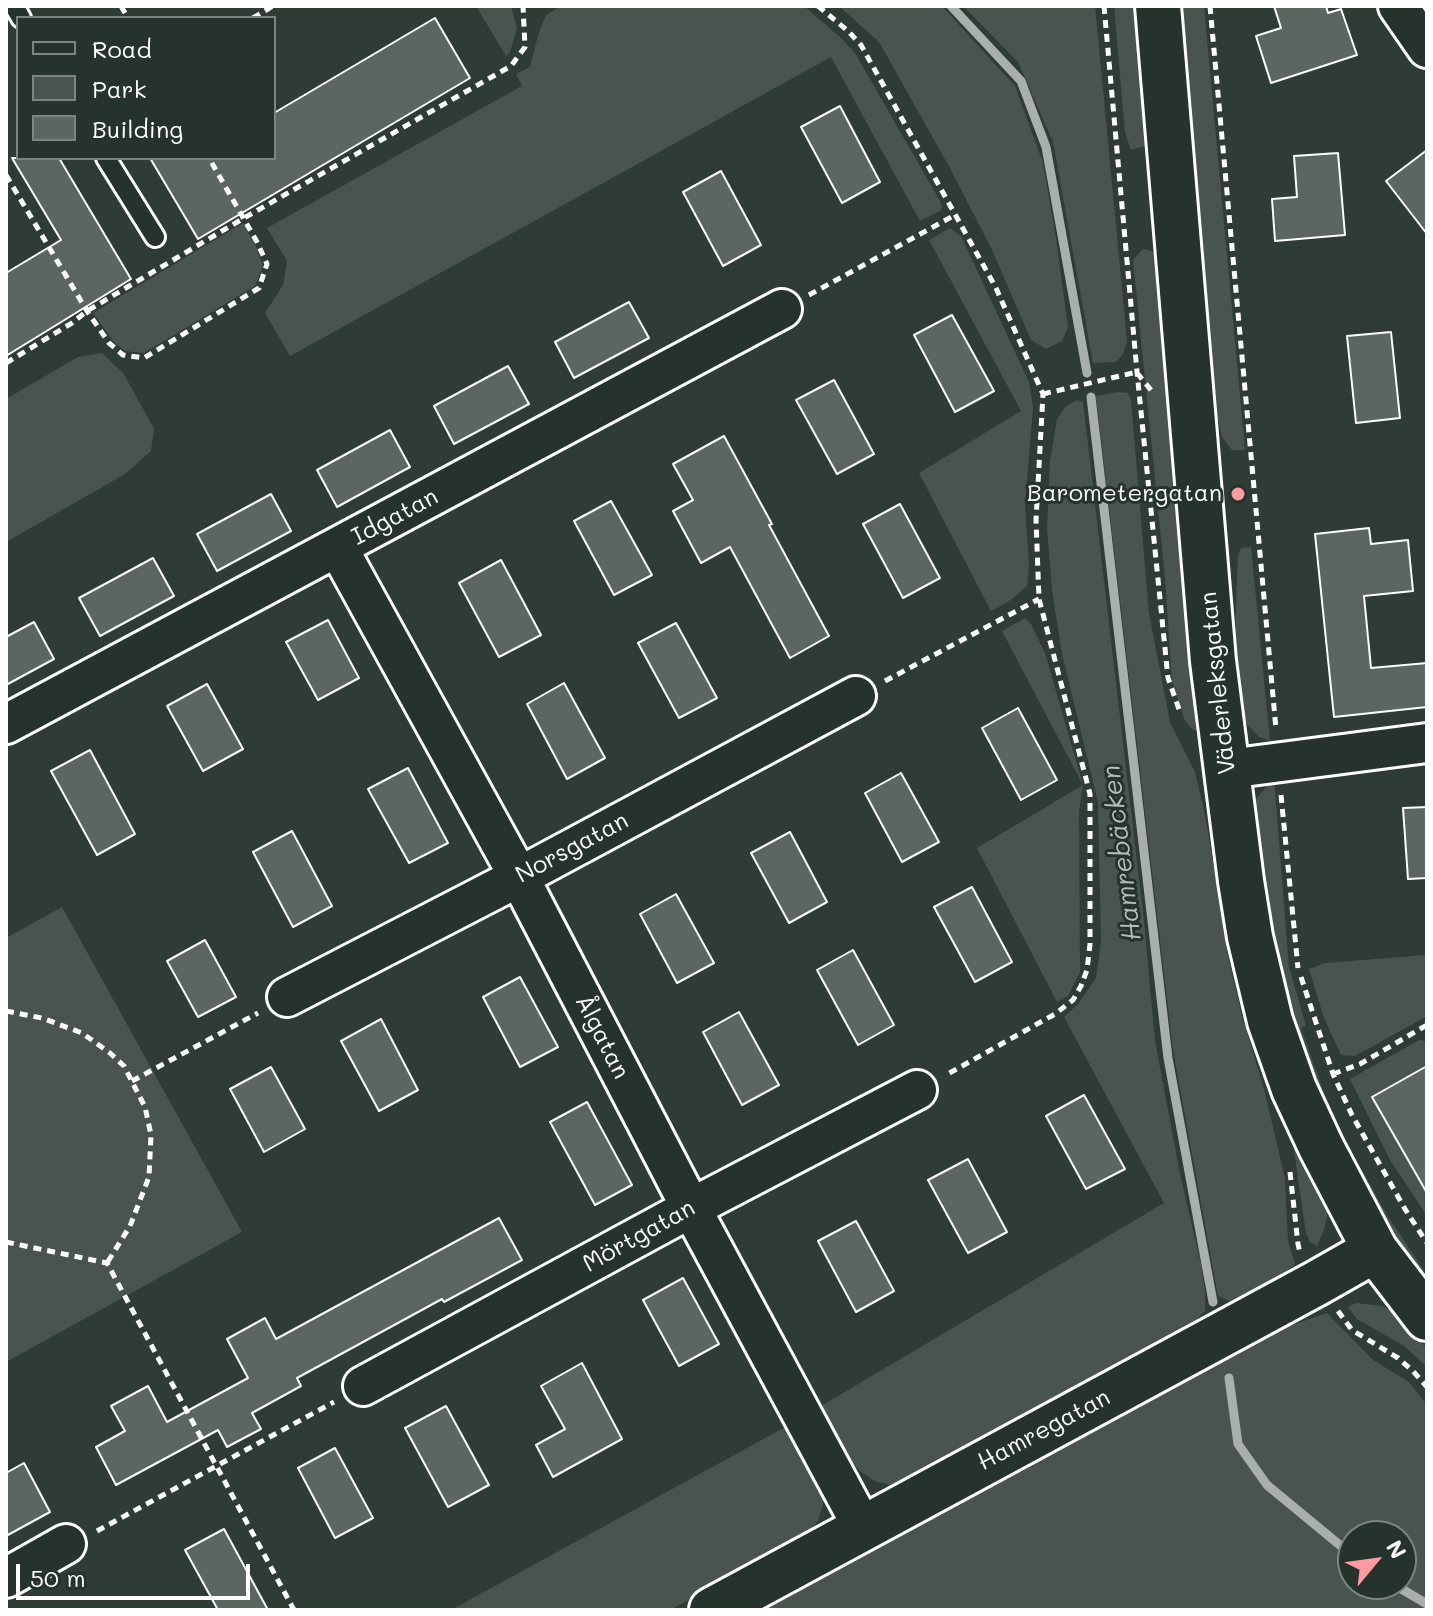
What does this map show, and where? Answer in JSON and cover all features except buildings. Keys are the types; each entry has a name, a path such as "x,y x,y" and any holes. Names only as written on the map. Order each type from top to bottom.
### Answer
{"street":[{"name":"Väderleksgatan","path":"1158,6 1213,661 1250,937 1270,1021 1299,1101 1375,1250 1427,1318"},
{"path":"1398,6 1427,48"},
{"name":"Idgatan","path":"6,724 782,309"},
{"name":"Ålgatan","path":"338,548 519,877 691,1208 863,1528"},
{"name":"Norsgatan","path":"287,997 519,877 856,696"},
{"path":"1228,769 1427,743"},
{"name":"Mörtgatan","path":"363,1386 691,1208 917,1090"},
{"name":"Hamregatan","path":"712,1610 1375,1250"},
{"path":"6,1578 66,1544"}],"lane":[{"path":"107,160 155,237"}],"path":[{"path":"6,363 244,218 511,66 525,47 523,6"},
{"path":"818,6 861,45 996,288 1043,394 1036,520 1039,599 1090,794 1090,944 1087,970 1073,1000 1055,1014 917,1090"},
{"path":"1104,6 1168,678 1182,718"},
{"path":"1210,6 1298,969 1333,1074 1359,1129 1427,1243"},
{"path":"6,175 109,343 123,355 144,358 259,288 267,264 210,160"},
{"path":"782,309 955,215"},
{"path":"1043,394 1137,372"},
{"path":"856,696 1039,599"},
{"path":"132,1081 287,997"},
{"path":"6,1011 42,1018 82,1033 124,1066 145,1107 151,1135 149,1177 130,1226 107,1263"},
{"path":"1333,1074 1360,1064 1427,1025"},
{"path":"6,1242 107,1263 294,1610"},
{"path":"66,1544 100,1530 363,1386"}],"green space":[{"path":"476,6 511,6 517,28 506,56"},
{"path":"561,6 804,6 855,53 940,201 940,211 920,221 831,57 290,356 265,313 283,285 287,261 267,228 522,86 516,74 530,67 546,15"},
{"path":"839,6 942,6 1015,86 1043,163 1068,327 1062,341 1046,349 1031,340 992,250 879,42"},
{"path":"963,6 1095,6 1127,341 1123,354 1116,362 1093,363 1053,142 1018,62"},
{"path":"1114,6 1143,6 1155,143 1131,150 1125,133"},
{"path":"1177,6 1204,6 1245,450 1232,450 1222,437 1215,405"},
{"path":"243,223 263,266 255,286 144,353 125,351 113,341 93,313"},
{"path":"950,228 961,236 1029,382 1033,407 1025,505 1029,565 1027,586 991,611 919,473 1021,411 929,240"},
{"path":"1143,249 1163,254 1203,731 1193,730 1185,721 1172,681 1165,578 1133,260"},
{"path":"102,353 124,374 154,429 151,451 125,474 6,542 6,399 78,357"},
{"path":"1128,393 1131,400 1149,613 1170,722 1195,772 1206,819 1228,956 1285,1179 1288,1241 1295,1264 1280,1276 1230,1301 1218,1296 1173,1050 1096,396"},
{"path":"1077,400 1083,402 1144,921 1155,1041 1201,1264 1205,1311 1189,1327 907,1480 890,1485 875,1481 847,1458 821,1406 1164,1203 1064,1017 1078,1004 1096,978 1101,941 1098,802 1062,654 1047,529 1050,461 1057,419 1066,406"},
{"path":"1251,547 1270,741 1259,737 1247,724 1241,708 1235,637 1238,555 1241,548"},
{"path":"1025,618 1045,653 1083,785 1002,631"},
{"path":"1274,778 1289,967 1306,1026 1301,1028 1324,1093 1347,1144 1387,1215 1427,1275 1427,1284 1355,1174 1320,1105 1298,1043 1266,925 1251,823 1255,800"},
{"path":"1083,785 1079,811 1080,972 1068,996 1057,1002 977,848"},
{"path":"62,907 242,1232 6,1362 6,938"},
{"path":"1427,955 1427,1016 1355,1056 1341,1055 1324,1018 1309,969 1325,963"},
{"path":"1421,1039 1427,1044 1427,1066 1372,1097 1427,1193 1427,1216 1390,1160 1350,1079"},
{"path":"1291,1130 1327,1197 1328,1212 1317,1246 1310,1242 1306,1233"},
{"path":"1356,1303 1382,1306 1396,1313 1427,1349 1427,1367 1404,1346 1357,1319 1348,1307"},
{"path":"1327,1313 1373,1360 1409,1382 1427,1405 1427,1610 760,1610 1269,1333"},
{"path":"791,1424 822,1484 825,1497 818,1521 804,1538 670,1610 451,1610"}],"waterway":[{"name":"Hamrebäcken","path":"951,6 1021,81 1046,147 1087,373"},
{"name":"Hamrebäcken","path":"1091,397 1168,1058 1213,1302"},
{"name":"Hamrebäcken","path":"1229,1378 1238,1444 1267,1485 1337,1543"},
{"name":"Hamrebäcken","path":"1417,1598 1427,1604"}],"place":[{"name":"Barometergatan","path":"1238,494"}]}
